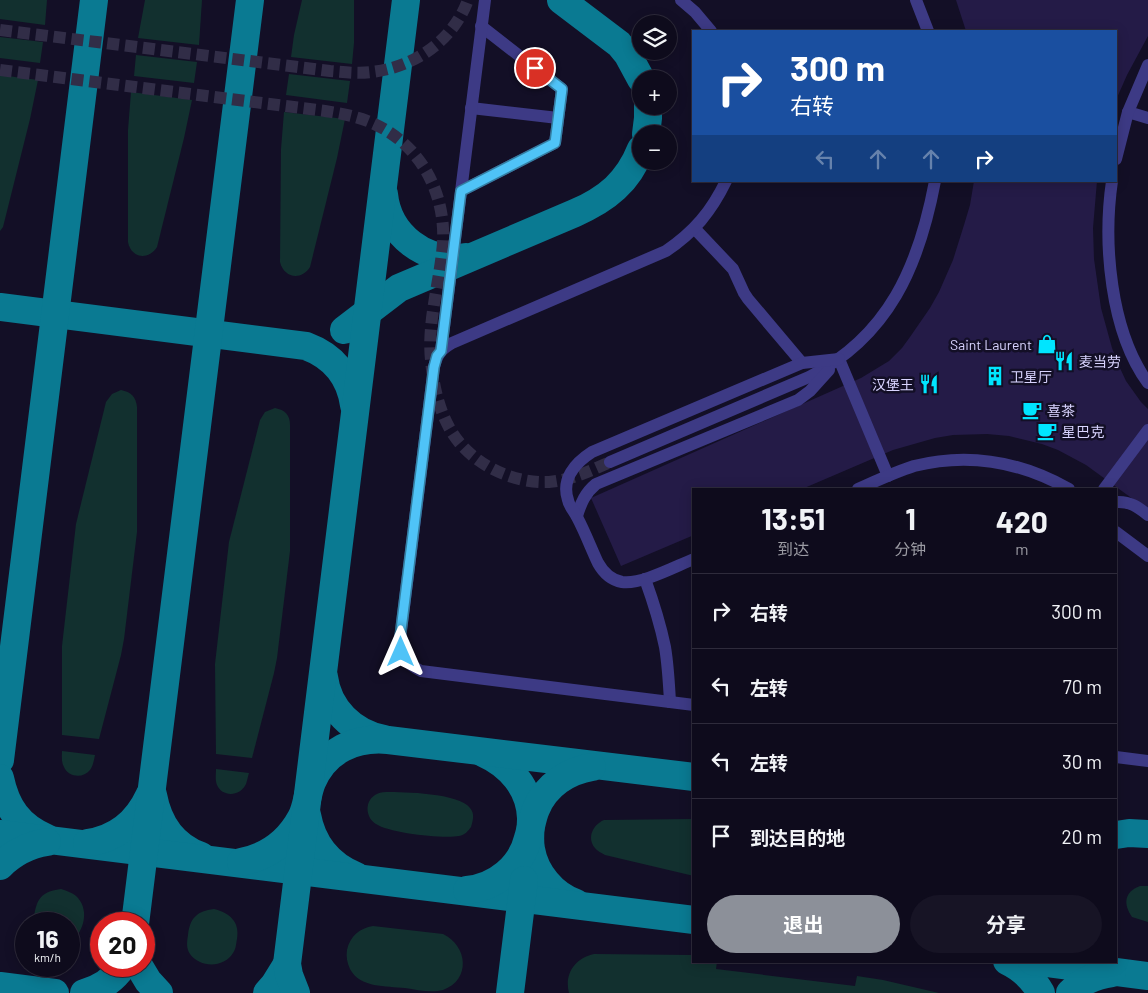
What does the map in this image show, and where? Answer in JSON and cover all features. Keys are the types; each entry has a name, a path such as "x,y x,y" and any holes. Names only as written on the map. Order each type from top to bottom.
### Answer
{"lane":[{"path":"441,351 484,0"},
{"path":"681,0 695,12 710,30"},
{"path":"916,0 928,30"},
{"path":"461,191 555,143 562,89 481,26"},
{"path":"1117,155 1128,112 1148,65"},
{"path":"471,108 558,118"},
{"path":"1128,112 1148,118"},
{"path":"692,705 421,671 404,658 400,646 400,638 434,367 437,356 452,343 666,251 695,229 707,214 725,182"},
{"path":"610,462 809,377 853,348 886,313 913,263 931,205 935,182"},
{"path":"1112,182 1108,235 1113,289 1126,338 1148,382"},
{"path":"695,229 733,269 748,299 802,363"},
{"path":"692,559 645,579 621,582 607,575 598,563 577,516 568,502 567,481 576,464 592,452 802,363 839,359"},
{"path":"839,359 888,476"},
{"path":"577,516 584,497 596,484 798,400 817,384 839,359"},
{"path":"1105,488 1148,430"},
{"path":"860,488 913,467 956,460 982,460 1018,466 1038,473 1067,488"},
{"path":"1117,502 1131,503 1148,515"},
{"path":"1117,533 1148,556"},
{"path":"645,579 665,646 670,702"},
{"path":"1117,757 1148,760"}],"green space":[{"path":"0,0 47,0 45,25 0,19"},
{"path":"145,0 202,0 199,45 138,38"},
{"path":"302,0 354,0 352,64 291,57"},
{"path":"0,37 43,42 40,63 0,58"},
{"path":"136,55 197,62 194,83 134,76"},
{"path":"289,74 350,81 347,103 286,95"},
{"path":"0,75 38,80 3,227 0,231"},
{"path":"131,92 192,100 157,247 145,256 140,256 133,252 128,242 128,130"},
{"path":"284,112 345,119 310,267 298,276 285,272 280,262 281,149"},
{"path":"121,390 128,392 132,396 137,407 137,532 124,639 99,739 62,735 62,646 76,524 106,402 112,394"},
{"path":"275,408 282,410 286,414 290,425 290,551 277,658 252,758 216,754 215,664 229,542 260,420 265,412"},
{"path":"62,751 95,755 91,768 84,775 72,775 62,763"},
{"path":"216,769 249,773 246,784 236,793 223,792 216,783"},
{"path":"386,792 431,794 455,799 464,803 472,810 471,827 463,835 441,837 383,827 376,824 370,818 368,806 371,798"},
{"path":"692,819 692,876 605,855 596,849 591,840 592,831 604,820"},
{"path":"1140,886 1148,886 1148,922 1132,917 1127,908 1128,895"},
{"path":"61,889 70,892 82,904 84,916 80,930 80,912 35,912 42,896"},
{"path":"214,909 225,913 233,919 238,933 235,950 229,958 218,964 206,964 194,959 190,954 187,947 188,935 195,916"},
{"path":"373,926 443,934 451,939 461,954 463,963 458,979 443,990 434,991 374,985 360,980 349,967 347,959 348,945 356,934"},
{"path":"594,954 692,955 692,963 717,963 716,969 855,986 857,976 939,993 569,993 568,979 572,968 587,956"}],"building":[{"path":"956,0 1148,0 1148,36 1117,98 1117,30 966,30"},
{"name":"卫星厅","path":"974,182 1097,182 1093,228 1094,259 1101,308 1119,366 1126,381 1148,409 1148,510 1086,465 1058,450 1009,436 987,434 953,435 893,450 804,488 692,488 692,536 621,566 591,498 861,378 889,361 910,337 939,292 953,260 970,205"}],"taxiway":[{"path":"0,760 94,0"},
{"path":"136,912 250,0"},
{"path":"296,993 287,964 406,0"},
{"path":"561,0 619,44 636,70"},
{"path":"647,125 648,115"},
{"path":"344,330 399,288 597,202 615,188 632,168"},
{"path":"384,194 387,209 393,222 401,234 412,243 424,251 437,256 451,258 466,257"},
{"path":"0,307 306,346 324,355 339,368 349,385 354,405"},
{"path":"324,677 326,689 344,718 362,731 384,739"},
{"path":"241,862 260,856 283,841 296,827 301,818 312,782 325,762 343,748 364,741 388,740 692,777"},
{"path":"483,753 502,764 522,787 530,807 530,845 536,866 553,889 576,903"},
{"path":"467,890 488,885 506,874 520,858 525,848 540,800 559,780 575,772 592,767"},
{"path":"0,778 6,798 15,814 29,828 47,838"},
{"path":"153,795 159,815 168,832 182,846 201,856"},
{"path":"87,843 107,838 124,828 138,814 149,796"},
{"path":"307,815 313,835 323,852 338,866 356,876"},
{"path":"1117,835 1129,833 1148,834"},
{"path":"0,834 692,920"},
{"path":"0,866 21,850 47,842"},
{"path":"510,993 524,880"},
{"path":"1011,963 1027,974 1041,993"},
{"path":"1047,963 1148,976"},
{"path":"267,993 287,964"},
{"path":"1070,993 1089,980 1100,975 1112,973"},
{"path":"84,993 95,989 114,977"},
{"path":"146,977 159,993"},
{"path":"0,986 55,993"}],"tunnel":[{"path":"0,30 330,71 367,73 403,64 430,50 453,28 468,0"},
{"path":"0,70 325,111 362,119 381,127 412,151 424,167 433,184 439,203 443,222 443,243 432,316 431,360 439,404 450,429 458,441 479,461 492,469 506,475 535,482 565,479 580,475 610,462"}],"place":[{"name":"Saint Laurent","path":"1047,344"},
{"name":"麦当劳","path":"1064,361"},
{"name":"卫星厅","path":"995,376"},
{"name":"汉堡王","path":"929,384"},
{"name":"喜茶","path":"1032,410"},
{"name":"星巴克","path":"1047,431"}],"route":[{"path":"401,652 400,638 434,367 437,356 441,351 461,191 555,143 562,89 535,68"}]}
